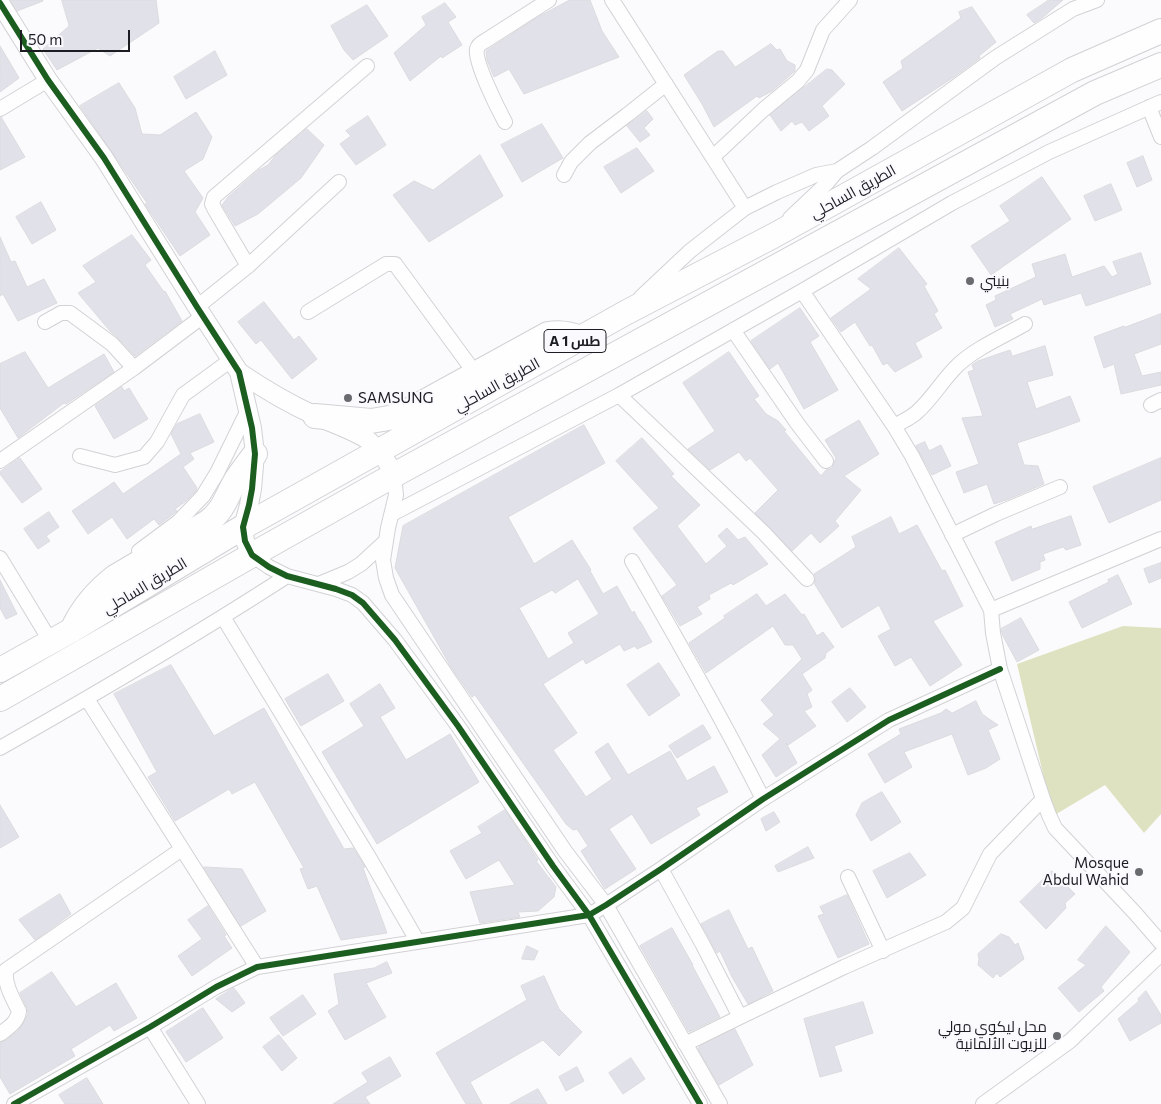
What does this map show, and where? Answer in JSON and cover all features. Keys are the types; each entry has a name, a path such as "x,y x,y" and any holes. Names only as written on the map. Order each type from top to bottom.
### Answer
{"highway":[{"name":"الطريق الساحلي","path":"0,670 72,630 243,527 627,312 773,236 1072,70 1161,31"},
{"name":"الطريق الساحلي","path":"0,699 394,475 1095,93 1161,65"},
{"path":"1095,93 1144,88 1161,82"},
{"path":"315,416 371,421 389,418 406,412 548,334 562,333 580,338"},
{"path":"72,630 89,602 115,578 215,517 236,481 255,454"}],"street":[{"path":"505,122 485,79 476,50 485,40 548,0"},
{"path":"612,0 745,208"},
{"path":"713,158 807,70 823,30 850,0"},
{"path":"773,236 837,171 872,148 1070,5 1097,0"},
{"path":"0,3 48,80 104,158 235,366 248,410 255,454 252,488 243,527 246,542 252,555 268,567 287,576 320,584 352,595 363,603 395,640 458,726 553,866 589,915 700,1104"},
{"path":"248,266 214,210 212,204 214,197 367,66"},
{"path":"0,109 48,80"},
{"path":"564,175 571,162 590,143 666,84"},
{"path":"392,514 619,394 802,291 952,203 1049,152 1155,104 1161,137"},
{"path":"627,312 690,251 745,208 816,175 837,171"},
{"path":"0,461 134,368 200,312 339,182"},
{"path":"308,312 386,264 396,264 475,373"},
{"path":"802,291 894,426 912,456 991,610 1000,669 1043,799 1055,828 1161,943"},
{"path":"44,322 61,313 70,314 112,344 134,368"},
{"path":"894,426 916,413 932,397 947,376 974,352 1025,324"},
{"path":"733,330 797,423 826,461"},
{"path":"235,366 268,392 368,440 388,462 394,475 396,495 383,560 386,578 392,595 565,850 606,905 720,1104"},
{"path":"80,456 115,465 144,457 157,442 182,395 235,366"},
{"path":"619,394 764,533 807,579"},
{"path":"115,578 128,561 178,522 203,496 218,473 248,410"},
{"path":"952,535 1060,487"},
{"path":"991,610 1161,539"},
{"path":"320,584 361,564 386,541"},
{"path":"0,558 51,642"},
{"path":"632,561 732,739 763,799"},
{"path":"0,748 224,618 287,576"},
{"path":"224,618 418,942"},
{"path":"14,1104 150,1027 216,987 257,966 589,915 763,799 889,720 1000,669"},
{"path":"87,699 257,966"},
{"path":"685,1044 844,967 946,922 963,908 990,854 1043,799"},
{"path":"0,1034 12,1025 18,1016 6,981 6,970 182,849"},
{"path":"660,869 703,945 740,1017"},
{"path":"848,877 883,951"},
{"path":"983,1104 1070,1041 1161,954"},
{"path":"150,1027 198,1104"}],"green space":[{"path":"1123,626 1161,628 1161,814 1144,833 1105,785 1053,816 1017,664"}],"building":[{"path":"11,0 43,0 43,1 17,11"},
{"path":"62,0 156,0 159,23 110,56 98,48 57,70 43,49 69,26"},
{"path":"570,0 590,0 602,31 619,57 524,94 509,69 494,77 487,60 486,51 538,17"},
{"path":"1049,0 1063,0 1034,23 1027,15"},
{"path":"445,3 456,17 448,22 462,45 442,58 441,56 410,81 394,53 426,25 422,17"},
{"path":"367,5 388,36 353,60 344,50 331,26"},
{"path":"972,7 996,42 979,56 980,58 902,111 883,82 903,68 901,61 961,18 959,12"},
{"path":"771,44 777,50 780,49 787,61 795,65 795,71 772,91 759,98 757,96 714,127 684,75 718,51 723,51 735,67"},
{"path":"0,46 19,78 0,92"},
{"path":"215,51 227,75 186,99 174,77"},
{"path":"827,69 832,70 845,84 822,106 829,116 809,131 802,122 795,125 792,121 781,131 770,115"},
{"path":"119,83 135,108 142,134 160,135 196,112 212,137 203,159 184,171 203,198 195,212 210,235 180,256 145,204 147,203 80,106"},
{"path":"647,111 653,119 644,128 650,135 640,142 627,126"},
{"path":"368,116 386,145 356,165 340,144 351,136 346,131"},
{"path":"0,118 25,157 0,170"},
{"path":"542,124 563,158 522,182 501,145"},
{"path":"307,129 324,145 301,178 258,214 235,226 222,205 228,197 259,170 268,165 275,156"},
{"path":"637,148 654,171 621,193 604,167"},
{"path":"480,155 503,196 429,242 393,195 414,181 433,190"},
{"path":"1143,156 1152,180 1137,187 1127,163"},
{"path":"1042,177 1071,219 991,275 971,246 1010,221 1000,206"},
{"path":"1111,184 1122,210 1095,221 1084,196"},
{"path":"41,202 56,230 32,244 16,217"},
{"path":"132,235 151,260 145,265 165,291 182,321 135,356 110,331 78,293 96,282 83,266"},
{"path":"0,237 11,262 15,261 27,287 44,279 57,303 18,321 3,294 0,296"},
{"path":"899,248 927,284 924,286 938,311 934,314 942,328 915,343 922,357 895,372 887,363 883,365 872,345 870,346 855,322 841,332 831,318 871,289 858,279"},
{"path":"1141,253 1151,284 1086,306 1081,293 1044,305 1042,299 1010,314 1013,319 995,327 986,305 996,300 995,296 1036,277 1032,264 1065,254 1072,277 1104,266 1112,277 1118,274 1113,262"},
{"path":"264,302 294,340 299,336 317,359 292,379 261,340 256,344 238,322"},
{"path":"800,308 819,336 810,342 838,390 804,409 778,363 770,369 751,341"},
{"path":"1161,314 1161,344 1134,354 1142,376 1161,372 1161,385 1121,394 1114,364 1104,368 1094,337"},
{"path":"1045,346 1053,375 1027,382 1036,409 1070,396 1080,421 1017,443 1024,465 1038,466 1044,484 994,504 987,484 964,493 956,472 979,464 962,418 983,416 968,372 974,370 972,365 978,361 1010,350 1012,356"},
{"path":"25,352 48,388 104,354 114,372 66,404 64,403 18,438 0,408 0,364"},
{"path":"729,352 759,396 754,399 766,414 778,421 786,430 784,431 821,476 826,470 832,468 836,458 825,440 859,420 879,454 844,476 861,490 835,521 839,526 820,543 811,533 792,551 755,513 778,490 750,458 746,461 739,452 710,470 688,449 715,431 683,383"},
{"path":"122,387 124,391 129,388 148,419 114,439 95,406"},
{"path":"200,414 214,442 190,453 194,459 183,467 197,488 196,491 175,509 177,511 159,525 154,519 127,539 112,517 88,534 72,511 114,482 123,494 181,454 171,434 177,424"},
{"path":"584,425 605,463 508,517 534,564 572,540 591,570 603,594 617,586 632,613 634,611 652,642 637,649 635,646 624,651 620,644 586,664 583,659 543,684 577,733 553,750 586,797 612,779 595,752 608,743 628,775 670,751 687,781 714,766 728,792 696,808 700,815 651,844 632,814 609,829 636,869 605,889 581,851 588,846 577,829 573,830 566,824 475,695 472,697 451,667 395,568 403,526","holes":["578,579 599,614 568,633 574,643 548,659 519,608 552,590 555,593"]},
{"path":"642,438 674,474 671,476 700,505 677,526 706,564 727,546 718,536 727,528 738,540 745,537 768,564 733,585 731,583 709,595 710,599 697,607 702,614 680,626 662,596 677,585 633,528 659,508 616,461"},
{"path":"925,442 929,451 941,445 951,466 932,475 916,446"},
{"path":"20,458 42,489 22,503 0,474 0,472"},
{"path":"1161,458 1161,500 1109,523 1093,487"},
{"path":"49,512 59,527 46,536 50,541 38,549 24,529"},
{"path":"1071,516 1081,545 1066,550 1063,547 1043,554 1045,560 1040,562 1040,569 1012,581 995,542 1031,526 1032,529"},
{"path":"891,517 899,534 917,525 942,571 945,570 963,606 933,621 962,665 930,686 911,657 895,666 878,636 891,629 879,605 842,628 814,583 816,578 814,574 856,547 852,537"},
{"path":"1161,563 1161,578 1149,583 1144,569"},
{"path":"1118,575 1132,604 1082,628 1069,602 1109,582 1108,580"},
{"path":"0,580 17,614 6,619 0,608"},
{"path":"757,594 766,606 785,594 802,615 804,614 817,636 823,632 834,647 826,653 825,658 802,674 812,690 807,694 812,707 804,711 816,726 788,745 786,743 797,763 776,777 762,755 780,739 763,724 774,715 761,700 802,659 797,651 793,645 785,645 773,626 706,673 689,643"},
{"path":"1021,618 1039,650 1017,662 1001,629"},
{"path":"659,663 680,695 649,716 627,685"},
{"path":"171,665 214,736 264,708 344,849 353,848 365,867 363,868 387,933 341,940 317,886 308,889 300,869 304,868 255,782 232,794 229,789 175,821 148,777 157,772 114,694"},
{"path":"328,674 344,701 301,726 285,699"},
{"path":"380,684 395,708 380,717 406,760 450,734 479,782 377,844 322,752 364,726 350,704"},
{"path":"850,688 866,707 847,722 832,702"},
{"path":"976,701 982,714 998,725 988,730 1000,759 986,768 968,775 952,734 904,752 912,767 885,783 868,754 901,734 899,729 941,713 946,709 952,713"},
{"path":"703,725 711,738 677,758 669,746"},
{"path":"882,792 901,822 871,841 856,815 862,803"},
{"path":"0,805 19,837 0,848"},
{"path":"505,810 538,860 536,861 556,887 554,897 538,911 518,912 520,917 480,923 470,892 515,885 499,860 466,879 450,851 482,833 478,827"},
{"path":"774,812 780,822 766,831 761,819"},
{"path":"808,847 814,858 778,872 775,866"},
{"path":"910,853 926,875 887,898 873,871"},
{"path":"204,867 242,869 266,911 241,926"},
{"path":"1052,871 1075,894 1065,903 1066,908 1046,929 1020,902"},
{"path":"60,894 71,914 35,940 19,920"},
{"path":"847,895 869,944 838,958 818,916 824,914 820,907"},
{"path":"208,906 232,948 192,976 178,956 202,939 188,920"},
{"path":"729,910 748,949 752,947 773,991 748,1004 732,977 720,951 717,953 701,924"},
{"path":"1106,926 1130,952 1101,987 1104,991 1079,1012 1058,988 1086,965 1078,960"},
{"path":"672,928 720,1017 689,1032 640,946"},
{"path":"1001,934 1009,937 1015,945 1018,943 1024,959 1000,977 997,973 993,978 978,965 978,954"},
{"path":"527,946 538,951 534,960 522,959"},
{"path":"387,962 392,973 366,983 386,1017 345,1040 328,1011 339,1004 334,974 374,968"},
{"path":"52,972 76,1007 116,983 137,1018 114,1031 110,1025 71,1049 75,1056 10,1094 0,1077 0,1043 18,1031 28,1013 20,993"},
{"path":"544,976 559,1009 582,1032 559,1056 543,1040 470,1082 482,1104 466,1104 436,1053 527,1000 521,986"},
{"path":"234,988 245,1003 232,1012 216,999"},
{"path":"1146,991 1161,1015 1161,1023 1130,1041 1118,1019 1139,1001 1138,999"},
{"path":"303,995 316,1014 283,1036 270,1018"},
{"path":"863,1002 873,1033 834,1046 842,1071 820,1077 804,1019"},
{"path":"203,1008 223,1038 186,1062 166,1032"},
{"path":"735,1029 753,1065 719,1085 698,1049"},
{"path":"279,1035 297,1058 282,1071 263,1047"},
{"path":"390,1057 401,1076 365,1097 370,1104 333,1104 368,1082 362,1073"},
{"path":"631,1058 645,1079 623,1094 609,1073"},
{"path":"577,1067 584,1081 566,1091 559,1077"},
{"path":"87,1078 103,1104 65,1104 59,1095"},
{"path":"538,1089 547,1104 510,1104"}],"cycle path":[{"path":"0,3 48,80 104,158 239,372 252,428 255,454 252,489 243,527 245,541 252,555 269,567 287,576 352,595 363,603 395,640 458,726 553,866 589,915 700,1104"},
{"path":"14,1104 150,1027 216,987 257,967 589,915 661,869 763,799 889,720 1000,669"}],"place":[{"name":"بنيني","path":"970,281"},
{"name":"SAMSUNG","path":"348,398"},
{"name":"Mosque Abdul Wahid","path":"1139,872"},
{"name":"محل ليكوي مولي للزيوت الألمانية","path":"1057,1036"}]}
